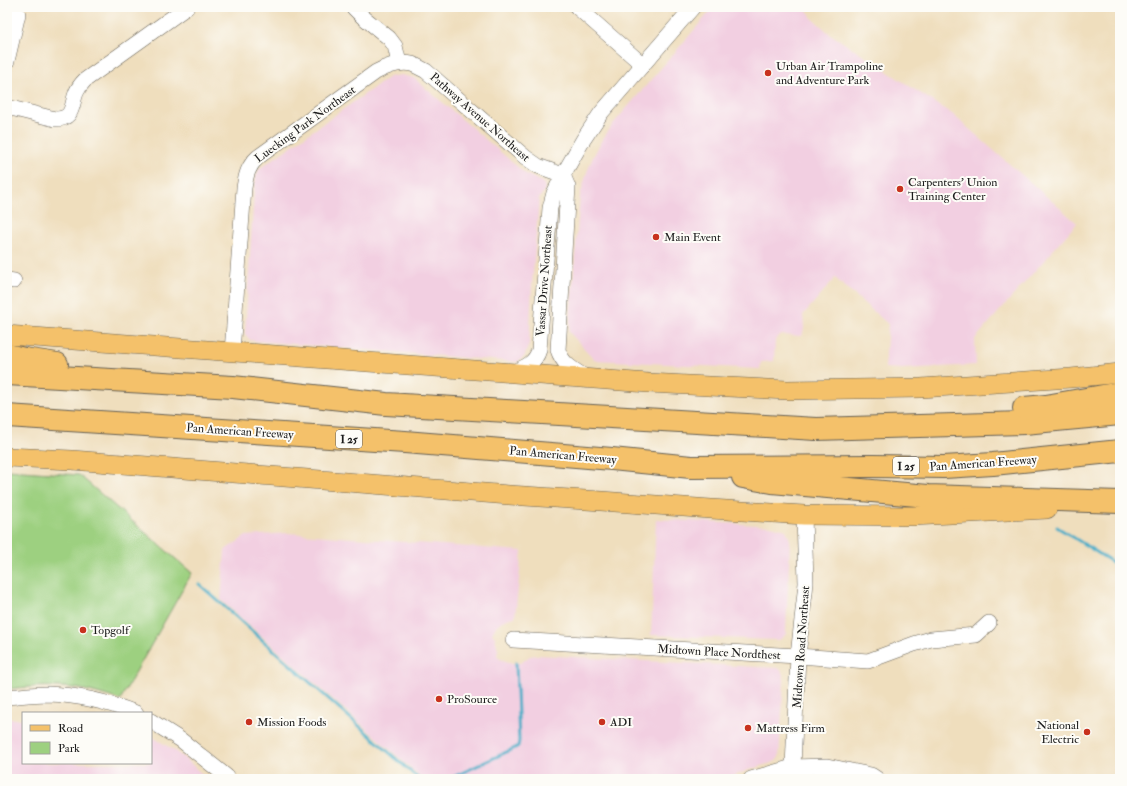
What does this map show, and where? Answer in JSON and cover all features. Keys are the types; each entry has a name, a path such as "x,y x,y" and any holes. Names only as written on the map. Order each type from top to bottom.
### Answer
{"highway":[{"path":"7,355 93,370 386,404 816,429 1024,422 1120,414"},
{"path":"7,374 233,387"},
{"path":"898,427 944,414 1046,406 1120,393"},
{"name":"Pan American Freeway","path":"7,416 397,442 612,459 691,467 944,467 993,464 1120,451"},
{"path":"7,420 29,418"},
{"path":"691,467 772,482 928,496 1120,503"}],"main road":[{"path":"7,335 655,384 752,389 876,390 1003,383 1120,373"},
{"path":"7,457 80,461 509,495 804,515 913,516 1120,503"}],"street":[{"path":"7,107 55,119 63,119 68,116 71,111 76,92 85,80 187,7"},
{"path":"353,7 389,38 395,46 399,63"},
{"path":"577,7 643,65"},
{"name":"Vassar Drive Northeast","path":"509,373 526,367 537,356 539,350 550,208 554,193 563,175 583,140 601,113 693,7"},
{"path":"7,8 15,10 18,14 7,61"},
{"name":"Pathway Avenue Northeast","path":"399,63 412,64 426,71 525,157 538,166 563,175"},
{"name":"Luecking Park Northeast","path":"232,352 244,188 246,174 251,163 376,72 399,63"},
{"path":"7,98 58,111 68,116"},
{"name":"Vassar Drive Northeast","path":"563,175 568,187 558,350 560,357 569,367 587,378"},
{"name":"Midtown Road Northeast","path":"793,773 798,656 806,583 804,515"},
{"name":"Midtown Place Nordthest","path":"513,640 798,656 868,662 914,644 932,639 976,635 989,623"},
{"path":"7,697 47,694 66,695 106,703 133,712"},
{"path":"152,722 181,740 228,779"},
{"path":"751,779 827,766 871,775 878,779"}],"shaded area":[{"path":"714,7 802,7 830,34 952,114 1077,223 975,339 976,365 902,369 885,368 888,324 835,278 803,315 804,328 802,336 780,335 775,341 774,361 761,362 760,369 595,360 569,332 580,196 593,157 613,124"},
{"path":"401,75 414,78 527,175 544,184 545,189 539,199 529,344 524,357 517,362 256,341 250,340 245,334 254,192 259,169 389,77"},
{"path":"656,519 771,526 786,530 790,540 786,634 778,640 651,635"},
{"path":"288,533 522,551 515,617 502,621 496,626 492,634 495,637 498,650 497,655 500,659 512,663 521,662 530,656 537,655 777,668 781,670 784,680 779,757 776,761 726,779 423,779 221,600 225,550 246,536"},
{"path":"7,719 22,719 22,764 152,764 152,737 189,762 207,779 7,779"}],"green space":[{"name":"Topgolf","path":"7,470 79,475 192,573 120,700 90,691 68,687 27,687 7,689"}],"waterway":[{"path":"1057,527 1120,567"},
{"path":"199,584 419,779"},
{"path":"449,779 518,746 516,663"}],"place":[{"name":"Urban Air Trampoline and Adventure Park","path":"768,73"},
{"name":"Carpenters' Union Training Center","path":"900,189"},
{"name":"Main Event","path":"656,237"},
{"name":"Topgolf","path":"83,630"},
{"name":"ProSource","path":"439,699"},
{"name":"Mission Foods","path":"249,722"},
{"name":"ADI","path":"602,722"},
{"name":"Mattress Firm","path":"748,728"},
{"name":"National Electric","path":"1087,732"}]}
